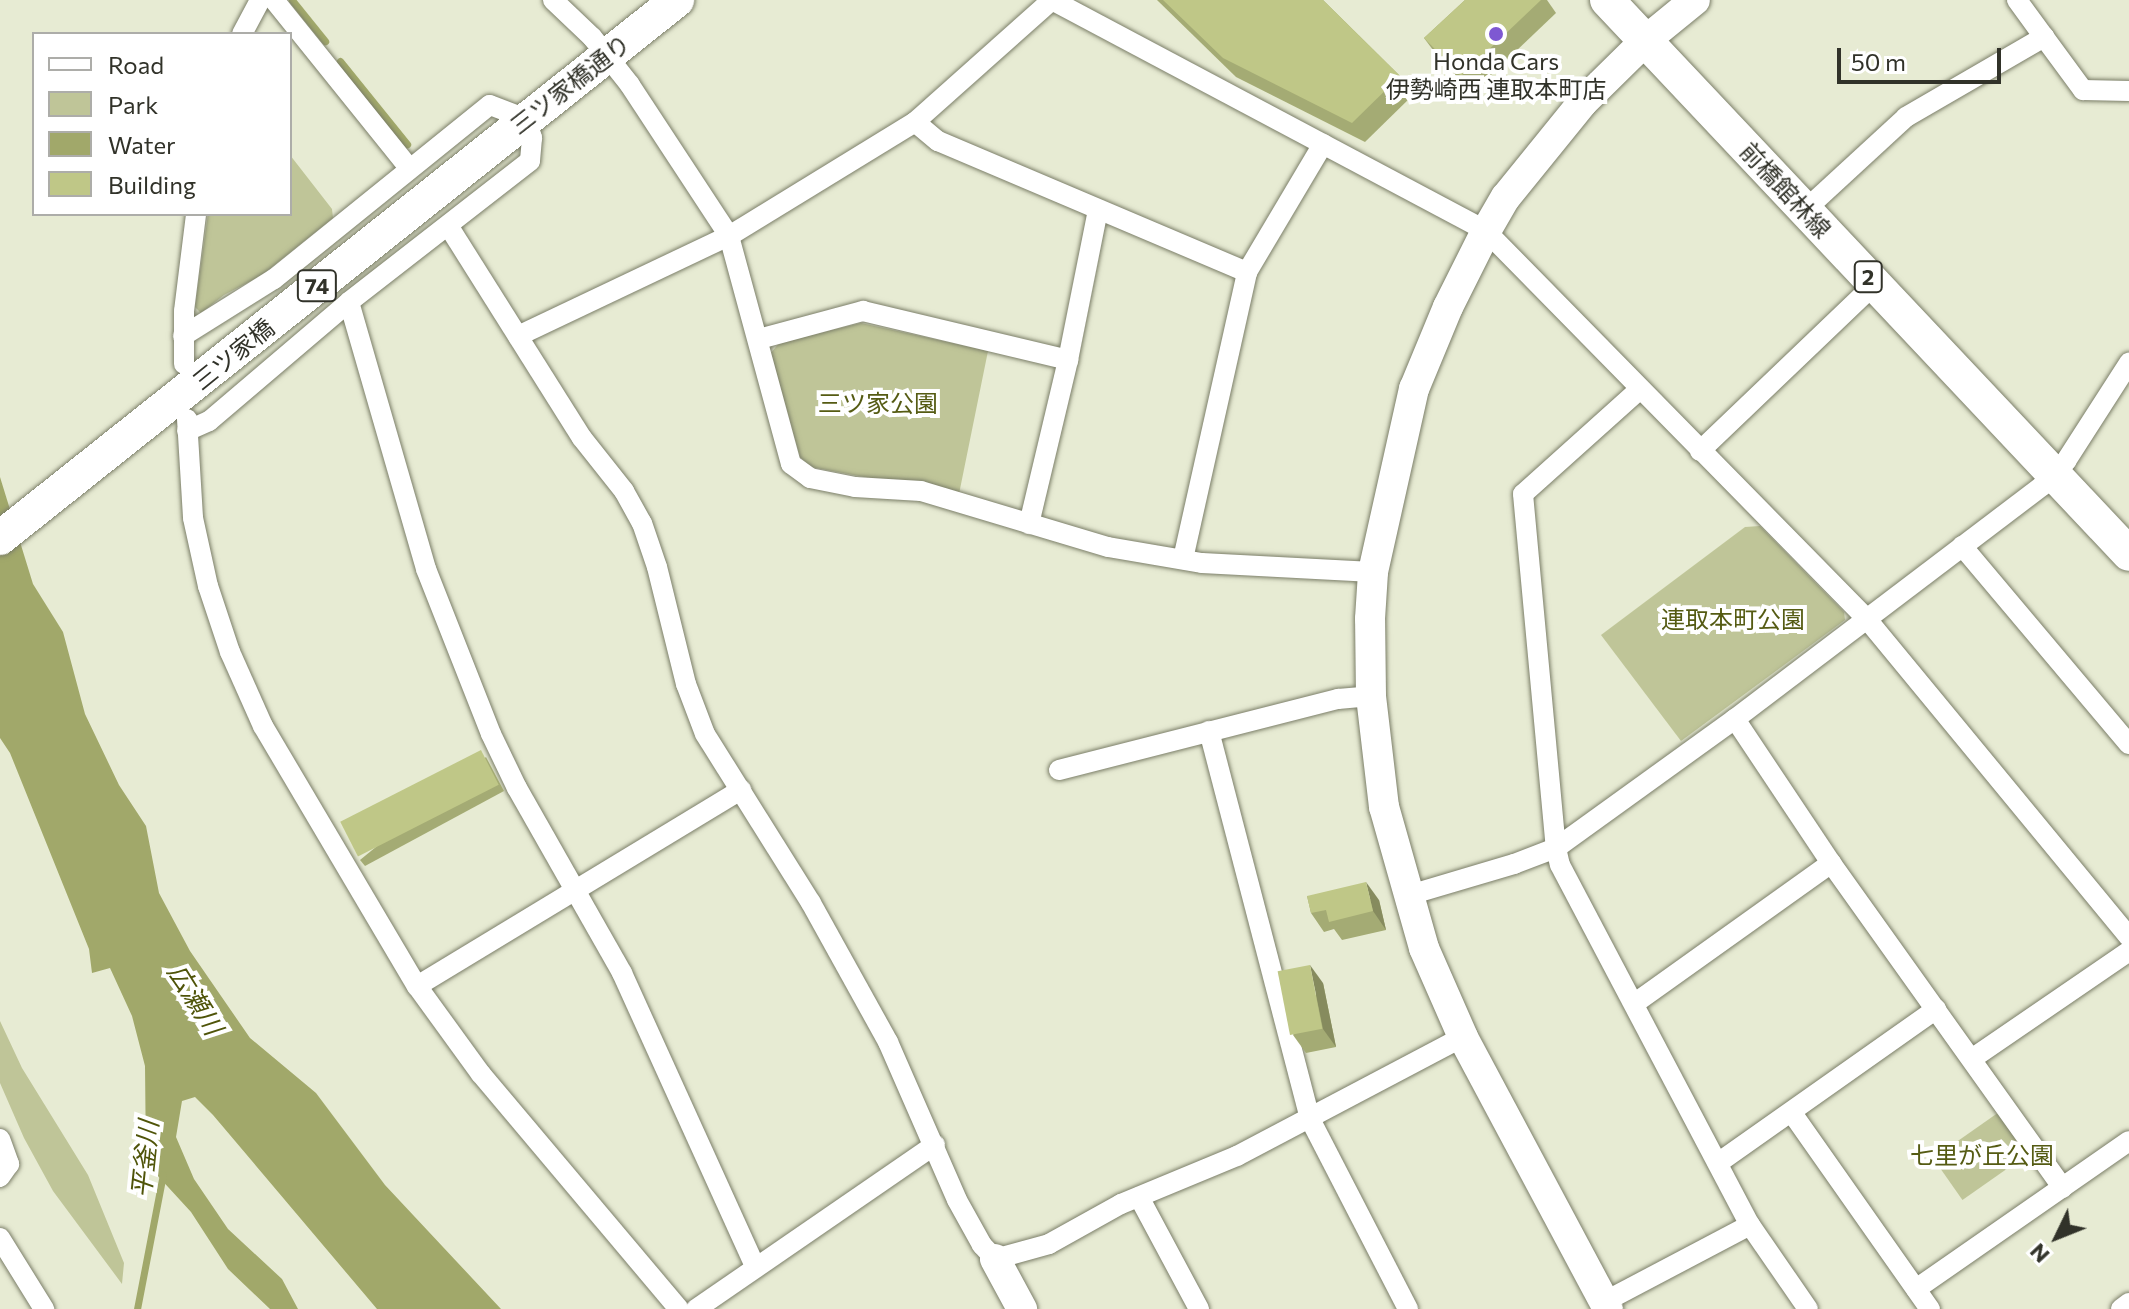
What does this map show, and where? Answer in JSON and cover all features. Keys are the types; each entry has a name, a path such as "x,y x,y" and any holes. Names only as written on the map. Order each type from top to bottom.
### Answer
{"main road":[{"name":"三ツ家橋通り","path":"513,129 677,0"},
{"name":"前橋館林線","path":"1607,0 2129,554"},
{"name":"三ツ家橋","path":"0,538 513,129"}],"street":[{"path":"243,32 260,0"},
{"path":"274,0 409,168"},
{"path":"553,0 607,56 729,236 791,464 810,478 855,487 921,491 1108,547 1224,567 1373,572"},
{"path":"518,336 729,236 915,122 1052,0 1486,231 1866,618 2129,937"},
{"path":"1695,0 1646,40 1583,102 1540,152 1486,231 1448,307 1414,389 1373,572 1369,657 1384,807 1406,896 1432,970 1463,1037 1606,1306 1750,1225"},
{"path":"2017,0 2083,90 2129,91"},
{"path":"1805,210 1906,117 2044,37"},
{"path":"183,336 274,279 490,105 513,129 532,138 530,161 349,302 209,421 187,425 193,518 208,586 230,652 263,726 417,986 481,1074 679,1309"},
{"path":"915,122 938,141 1247,272"},
{"path":"1183,559 1247,272 1323,144"},
{"path":"1029,524 1068,360 1098,210"},
{"path":"184,364 189,256 196,216"},
{"path":"449,227 582,438 624,491 642,523 657,567 686,684 705,734 811,903 888,1042 964,1214 982,1245 995,1259 1022,1309"},
{"path":"1700,451 1875,284"},
{"path":"349,302 426,569 448,630 507,769 622,973 755,1266"},
{"path":"759,339 863,311 1068,360"},
{"path":"1406,896 1514,864 1556,848 1735,719 2054,475 2129,363"},
{"path":"1640,389 1523,494 1556,848 1560,865 1750,1225 1808,1309"},
{"path":"1962,546 2129,744"},
{"path":"1059,770 1338,699 1371,696"},
{"path":"1735,719 1831,863 2063,1188"},
{"path":"1209,731 1310,1119 1408,1309"},
{"path":"417,986 741,790"},
{"path":"1635,1003 1831,863"},
{"path":"1973,1058 2129,951"},
{"path":"1718,1163 1936,1009"},
{"path":"995,1259 1049,1244 1139,1197 1237,1156 1463,1037"},
{"path":"1792,1113 1930,1309"},
{"path":"0,1139 9,1164 0,1177"},
{"path":"1916,1289 2129,1141"},
{"path":"696,1309 935,1145"},
{"path":"1139,1197 1199,1309"},
{"path":"0,1238 44,1309"},
{"path":"2121,1309 2129,1303"}],"green space":[{"path":"292,158 332,209 333,218 262,275 224,295 201,313 195,307 208,216 292,216"},
{"name":"三ツ家公園","path":"861,323 988,351 959,494 924,481 875,479 811,467 800,457 771,353 779,343"},
{"name":"連取本町公園","path":"1760,526 1844,612 1845,620 1681,741 1601,635 1745,527"},
{"path":"0,1021 22,1068 88,1175 124,1263 122,1284 53,1191 24,1138 0,1083"},
{"name":"七里が丘公園","path":"2002,1110 2031,1152 1962,1200 1933,1158"}],"water":[{"name":"広瀬川","path":"0,477 33,584 63,632 85,714 119,785 146,826 159,893 190,951 250,1038 316,1093 385,1185 501,1309 377,1309 213,1115 195,1097 182,1101 176,1137 194,1179 228,1229 282,1279 298,1309 270,1309 228,1269 191,1212 146,1163 145,1066 132,1016 110,968 92,973 89,949 10,753 0,738"}],"building":[{"path":"1163,0 1323,0 1400,76 1352,123 1223,58"},
{"path":"1465,0 1541,0 1461,76 1424,38"},
{"path":"481,750 499,785 358,856 340,822"},
{"path":"1366,882 1373,911 1329,922 1326,910 1311,913 1307,896"},
{"path":"1310,965 1322,1029 1290,1035 1278,971"}],"waterway":[{"path":"292,0 325,41"},
{"path":"340,61 407,144"},
{"name":"平釜川","path":"137,1309 163,1174"}],"place":[{"name":"Honda Cars 伊勢崎西 連取本町店","path":"1496,34"}]}
